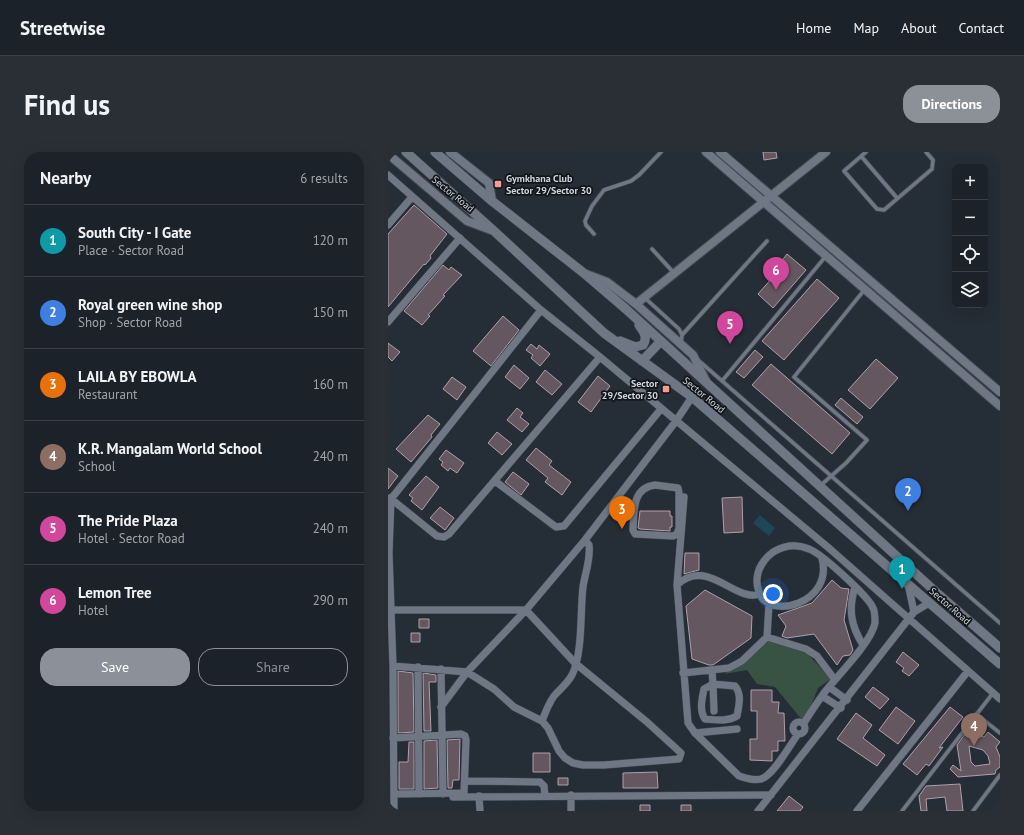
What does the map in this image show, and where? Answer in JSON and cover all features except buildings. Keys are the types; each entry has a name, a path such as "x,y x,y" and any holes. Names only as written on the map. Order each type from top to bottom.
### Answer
{"main road":[{"path":"406,152 494,231"},
{"name":"Sector Road","path":"435,152 492,201 585,274 627,310 820,487 1000,648"},
{"name":"Sector Road","path":"494,231 604,333 692,397 1000,664"},
{"path":"604,333 635,347 644,345 646,342 645,334 627,310"},
{"path":"642,361 661,341"},
{"path":"778,472 791,460"},
{"path":"790,482 801,469"}],"street":[{"path":"450,152 489,183 492,201"},
{"path":"706,152 1000,406"},
{"path":"720,152 1000,392"},
{"path":"636,304 826,152"},
{"name":"Sector Road","path":"388,154 466,221 494,231"},
{"path":"388,175 541,310 600,357 830,549 1000,699"},
{"path":"388,225 412,197"},
{"path":"388,322 460,238"},
{"path":"585,274 607,282 681,340 693,355 708,384"},
{"path":"394,811 393,666 390,653 389,605 389,499 541,310"},
{"path":"389,499 437,536 444,538 495,481 600,357"},
{"path":"441,707 467,672 526,610 584,540 630,482 676,421 692,397"},
{"path":"495,481 556,527 564,526 661,409"},
{"path":"630,482 641,490"},
{"path":"655,484 678,488 679,521 677,534 673,536 635,534 633,530 634,505 641,490 655,484"},
{"path":"684,497 677,585 688,723 695,733 739,776 760,780 768,776 798,734 805,731 804,723 822,696 870,637 875,622 874,608 866,597 822,558 810,549 796,545 782,547 768,555 760,566 756,581 759,594 769,604 779,606 793,606 805,600 817,591 823,580 825,568 822,558"},
{"path":"542,721 554,697 568,683 573,674 583,587 590,553 589,545 584,540"},
{"path":"677,585 690,578 705,576 713,578 749,596 759,594"},
{"path":"908,584 914,612"},
{"path":"855,587 851,598 851,615 855,632 863,645"},
{"path":"758,811 847,700 914,612 929,603"},
{"path":"683,673 729,668 742,661 767,637 769,604"},
{"path":"389,605 526,610 575,663 647,722 681,753 681,757 676,760 623,762 604,765 583,765 573,763 565,758 559,751 548,728 542,721 514,707 494,689 467,672 393,666"},
{"path":"767,637 806,649 817,656 835,680"},
{"path":"418,667 419,794"},
{"path":"441,669 443,794"},
{"path":"712,670 714,711"},
{"path":"857,811 968,671"},
{"path":"713,684 735,686 739,690 737,716 732,719 705,719 703,716 702,703 704,690 713,684"},
{"path":"829,687 847,700"},
{"path":"822,696 840,708"},
{"path":"695,733 736,729"},
{"path":"393,738 461,734 465,736 464,793 394,794"},
{"path":"465,781 540,782 544,786 545,796"},
{"path":"464,790 473,791 479,796 480,811"},
{"path":"453,797 571,795 771,795"},
{"path":"571,795 571,811"}],"lane":[{"path":"594,234 586,225 585,221 592,206 604,190 631,180 644,170 662,152"},
{"path":"866,152 845,169 845,173 877,209 884,210 932,169 933,160 926,152"},
{"path":"861,156 897,198"},
{"path":"681,340 767,241"},
{"path":"652,249 674,273"},
{"path":"722,381 826,256"},
{"path":"820,487 846,463 867,440 794,378 865,289"},
{"path":"644,297 679,329 681,340"},
{"path":"891,311 898,304"},
{"path":"693,355 1000,623"},
{"path":"902,811 993,693"},
{"path":"976,714 1000,733"},
{"path":"973,811 1000,775"}],"green space":[{"path":"769,641 807,653 831,679 818,688 810,709 802,720 775,687 757,684 747,670 724,674"}],"water":[{"path":"760,515 775,528 769,536 753,523"}],"place":[{"name":"Gymkhana Club Sector 29/Sector 30","path":"498,184"},
{"name":"Lemon Tree","path":"776,290"},
{"name":"The Pride Plaza","path":"730,344"},
{"name":"Sector 29/Sector 30","path":"666,389"},
{"name":"Royal green wine shop","path":"908,511"},
{"name":"LAILA BY EBOWLA","path":"622,529"},
{"name":"South City - I Gate","path":"902,589"},
{"name":"K.R. Mangalam World School","path":"974,746"}]}
